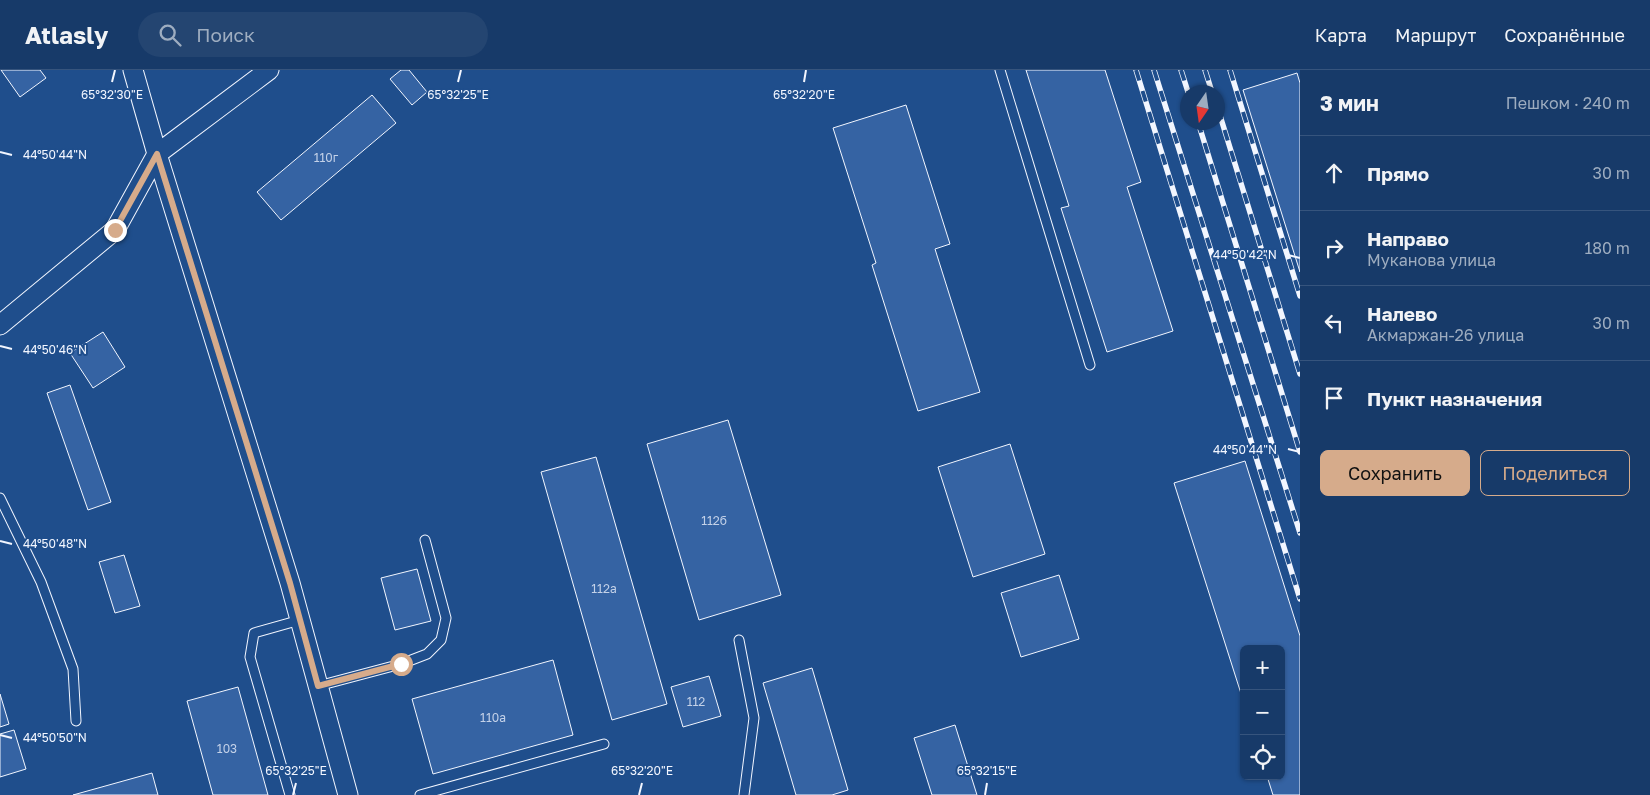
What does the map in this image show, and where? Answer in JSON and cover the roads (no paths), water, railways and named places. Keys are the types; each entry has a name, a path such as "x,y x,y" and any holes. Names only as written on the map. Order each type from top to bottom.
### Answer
{"street":[{"path":"133,70 157,154 290,583 348,795"},
{"path":"0,325 115,230 157,154 269,70"}],"lane":[{"path":"1000,70 1090,365"},
{"path":"0,498 41,582 73,669 76,721"},
{"path":"318,686 401,664 427,654 441,640 446,618 425,540"},
{"path":"290,795 250,657 254,633 300,620"},
{"path":"739,640 754,718 744,795"},
{"path":"420,795 604,744"}],"railway":[{"path":"1136,70 1300,599"},
{"path":"1154,70 1300,533"},
{"path":"1181,70 1186,85"},
{"path":"1205,70 1210,85"},
{"path":"1230,70 1300,296"},
{"path":"1200,130 1300,452"},
{"path":"1224,130 1300,374"}]}
